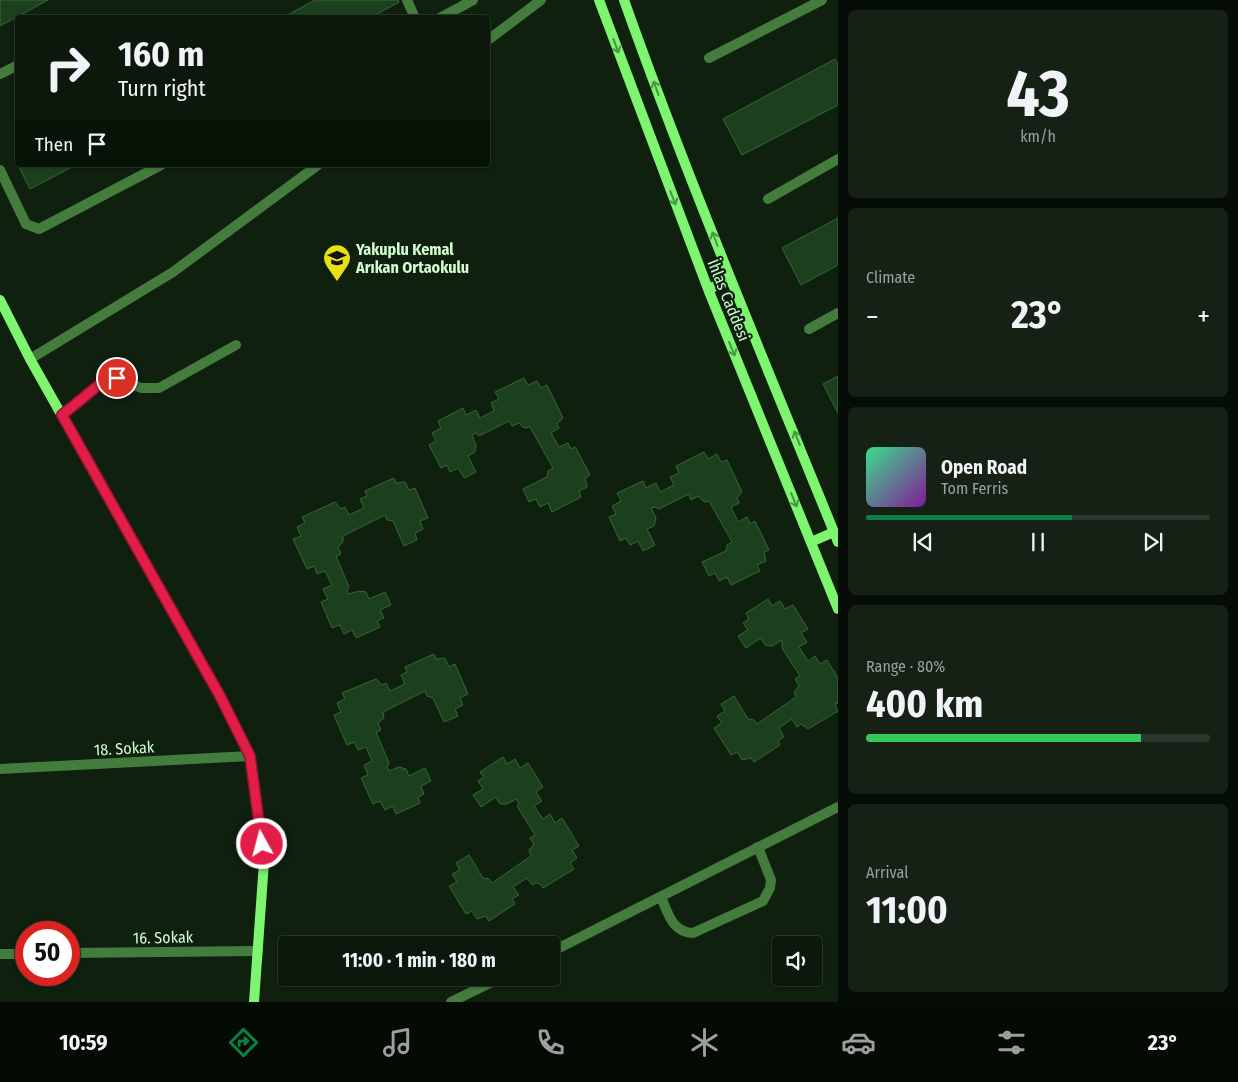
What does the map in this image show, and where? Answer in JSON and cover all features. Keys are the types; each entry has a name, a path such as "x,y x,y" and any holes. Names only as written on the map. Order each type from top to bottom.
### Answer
{"main road":[{"name":"İhlas Caddesi","path":"599,0 708,289 838,609"},
{"name":"İhlas Caddesi","path":"624,0 656,90 731,280 836,537"},
{"path":"708,289 731,280"},
{"path":"0,300 30,359 220,696 250,756 264,862 254,1002"},
{"path":"811,542 836,537"}],"street":[{"path":"407,0 414,15"},
{"path":"446,15 473,0"},
{"path":"490,38 541,0"},
{"path":"708,58 822,0"},
{"path":"0,74 15,66"},
{"path":"768,199 838,159"},
{"path":"0,170 26,224 39,229 157,167"},
{"path":"30,359 173,272 315,167"},
{"path":"809,329 838,313"},
{"path":"62,415 105,380 117,378 141,388 159,388 236,346"},
{"name":"18. Sokak","path":"0,769 250,756"},
{"path":"560,948 838,807"},
{"path":"661,897 673,925 683,933 692,934 763,901 770,888 771,880 758,847"},
{"name":"16. Sokak","path":"80,953 258,951"},
{"path":"0,954 15,954"},
{"path":"451,1002 484,986"}],"building":[{"path":"0,0 48,0 20,15 15,15 15,18 0,26"},
{"path":"315,0 398,0 399,2 375,15 288,15"},
{"path":"835,59 838,64 838,105 742,155 723,119"},
{"path":"19,167 72,167 30,189"},
{"path":"838,218 838,265 801,285 782,248"},
{"path":"838,376 838,413 823,384"},
{"path":"524,378 528,385 537,381 541,388 547,385 563,418 557,424 559,428 551,433 559,447 568,443 571,449 575,447 590,475 585,478 587,487 579,491 581,497 552,512 548,503 540,507 536,499 529,502 523,489 547,477 548,471 553,468 530,427 524,428 519,423 512,426 509,421 479,436 476,433 472,435 476,445 475,452 468,456 476,472 464,478 458,468 450,472 447,465 441,468 429,445 436,441 432,433 441,428 438,421 463,408 466,415 476,410 480,418 494,411 491,403 499,399 495,392"},
{"path":"704,452 708,459 717,454 721,462 727,460 742,492 737,498 739,503 731,507 738,522 747,517 750,524 755,521 769,550 764,552 766,561 757,565 760,571 731,585 727,577 719,581 715,573 709,576 702,562 726,551 727,545 732,542 709,501 704,502 698,496 691,500 689,494 659,509 651,508 656,518 654,526 647,529 655,545 643,551 638,541 630,545 626,538 620,541 609,517 616,514 612,506 621,501 617,493 643,481 646,488 656,483 660,492 674,485 670,477 679,473 676,466"},
{"path":"394,478 396,483 405,482 409,490 415,488 428,518 420,521 423,529 415,533 417,540 404,546 393,521 387,520 385,515 343,536 343,542 338,547 341,554 336,556 349,587 347,590 348,594 359,591 366,592 369,599 385,592 391,605 380,610 384,618 377,621 380,627 356,638 352,630 344,634 340,625 332,628 321,602 328,599 323,589 332,585 325,571 317,574 314,566 307,569 293,539 301,536 297,527 305,523 302,517 335,502 341,509 345,507 349,515 364,508 360,499 367,496 365,491"},
{"path":"768,599 772,606 780,601 785,609 793,605 808,629 801,633 807,642 799,647 808,661 815,656 820,664 827,660 838,678 838,703 835,704 838,711 808,729 801,724 797,727 792,719 779,728 784,737 778,741 780,745 754,762 751,758 742,760 737,752 731,755 714,728 722,723 717,716 725,711 721,704 734,696 748,719 754,720 757,724 796,697 794,692 799,686 795,679 800,676 782,648 782,640 772,646 765,645 761,638 746,648 738,636 748,630 743,623 749,619 746,613"},
{"path":"434,654 436,659 445,658 449,667 455,664 468,694 460,698 463,705 455,709 458,716 444,722 433,698 427,696 425,691 383,712 384,718 378,723 381,730 376,732 389,763 387,767 389,771 399,767 406,769 409,776 425,768 431,781 421,786 424,794 418,797 420,803 396,814 393,806 385,810 380,801 373,804 361,778 368,775 364,765 372,761 366,747 358,750 354,742 347,745 334,715 341,712 337,703 345,699 342,693 376,679 382,685 386,683 390,691 405,684 401,675 407,672 405,667"},
{"path":"503,757 507,764 515,759 520,768 528,763 543,787 536,792 542,801 534,806 543,819 550,814 555,823 562,818 579,846 572,850 577,858 570,863 574,869 543,888 540,884 532,885 527,878 513,887 519,895 512,899 515,904 489,921 486,916 477,919 472,911 466,914 449,886 457,882 452,874 460,870 456,863 469,855 483,878 489,879 492,883 531,856 529,850 534,845 530,838 535,835 517,806 519,803 516,799 507,804 500,804 496,797 481,807 473,795 483,789 478,781 484,777 480,772"}],"place":[{"name":"Yakuplu Kemal Arıkan Ortaokulu","path":"337,282"}],"route":[{"path":"117,378 105,380 97,385 62,415 220,696 250,756 262,844"}]}
